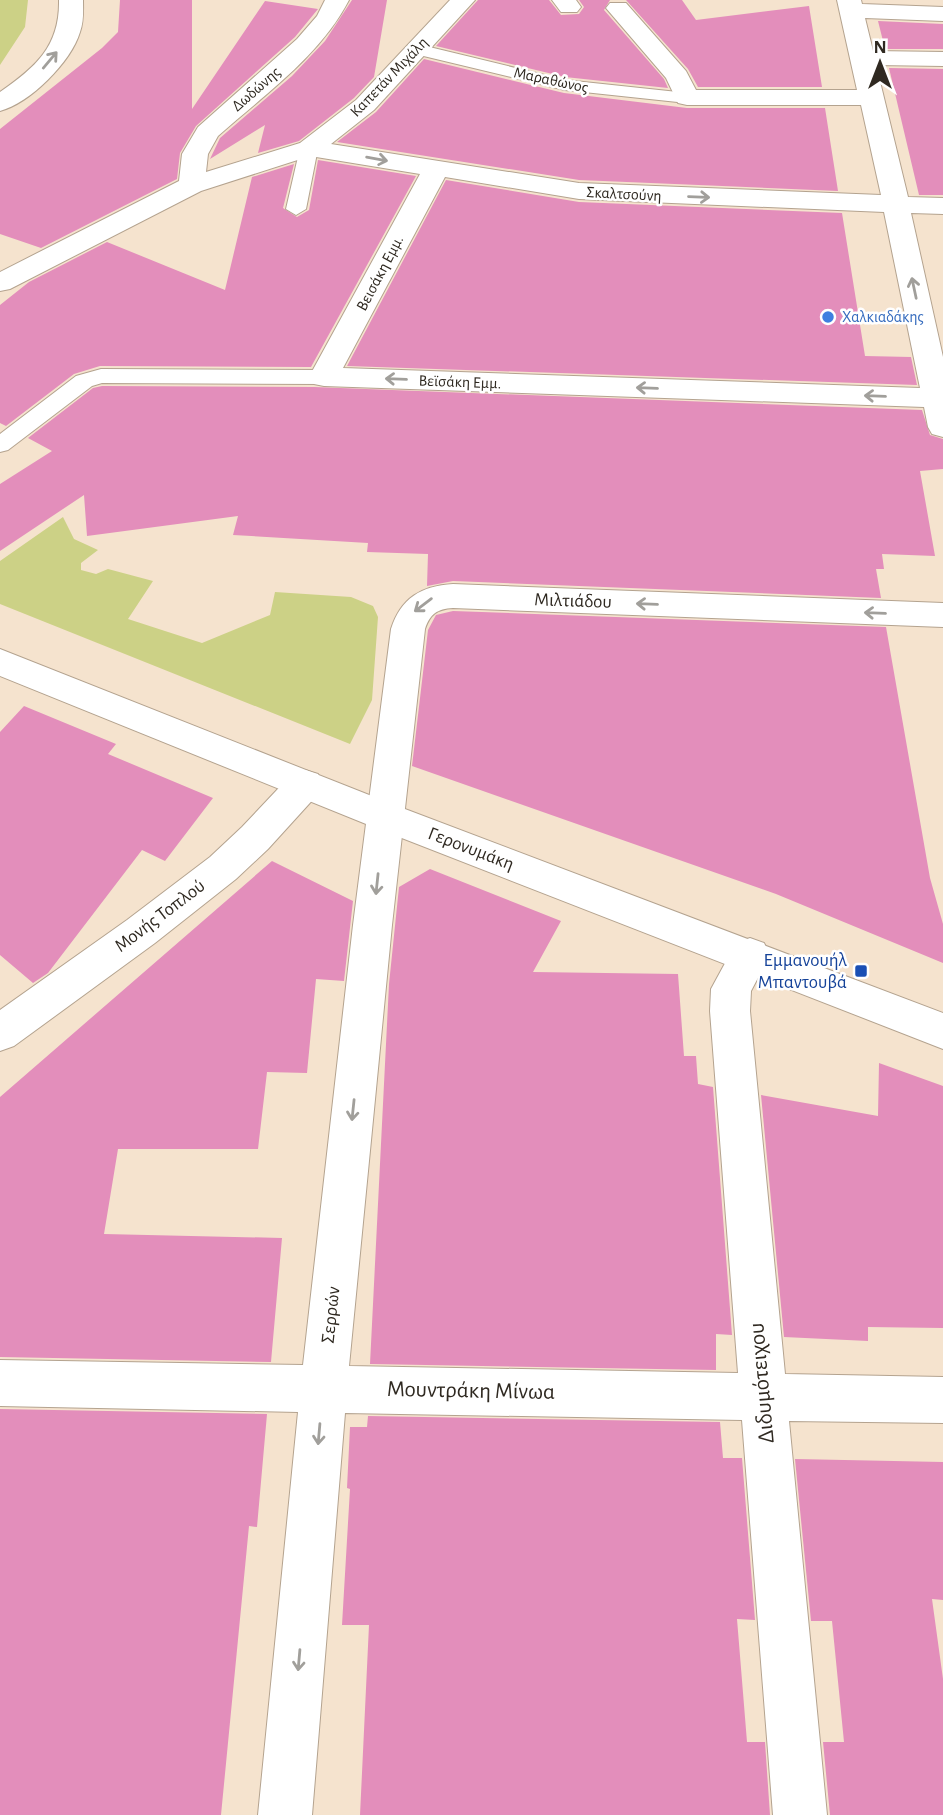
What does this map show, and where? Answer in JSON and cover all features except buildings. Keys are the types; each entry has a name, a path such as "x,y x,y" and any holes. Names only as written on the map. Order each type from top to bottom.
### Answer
{"street":[{"path":"0,103 28,84 60,48 71,21 71,0"},
{"name":"Δωδώνης","path":"192,185 195,154 207,132 306,44 327,19 337,0"},
{"name":"Καπετάν Μιχάλη","path":"309,148 365,105 463,0"},
{"path":"943,14 851,6 940,398 943,427"},
{"path":"618,8 677,76 687,98"},
{"path":"862,58 943,59"},
{"name":"Μαραθώνος","path":"687,98 872,97"},
{"path":"0,283 192,185 309,148"},
{"name":"Σκαλτσούνη","path":"309,148 551,188 604,193 943,206"},
{"name":"Βεισάκη Εμμ.","path":"324,377 436,169"},
{"name":"Βεϊσάκη Εμμ.","path":"324,377 940,398"},
{"name":"Μιλτιάδου","path":"384,816 408,629 414,612 431,598 453,596 943,615"},
{"name":"Γερονυμάκη","path":"0,662 384,816 943,1031"},
{"name":"Μονής Τοπλού","path":"0,1033 127,942 224,867 305,784"},
{"name":"Σερρών","path":"285,1815 323,1389 384,816"},
{"name":"Διδυμότειχου","path":"750,955 732,989 730,1011 800,1815"},
{"name":"Μουντράκη Μίνωα","path":"0,1383 943,1400"}],"lane":[{"name":"Μαραθώνος","path":"417,49 565,85 687,98"},
{"path":"296,209 309,148"},
{"name":"Βεϊσάκη Εμμ.","path":"0,445 84,381 101,376 324,377"}],"green space":[{"path":"0,0 28,0 25,27 0,65"},
{"path":"63,517 74,539 98,550 81,563 81,570 96,574 108,569 153,581 128,619 202,643 270,615 275,592 351,597 373,606 378,617 372,700 350,744 0,604 0,561"}],"place":[{"name":"Χαλκιαδάκης","path":"828,317"},
{"name":"Εμμανουήλ Μπαντουβά","path":"861,971"}]}
